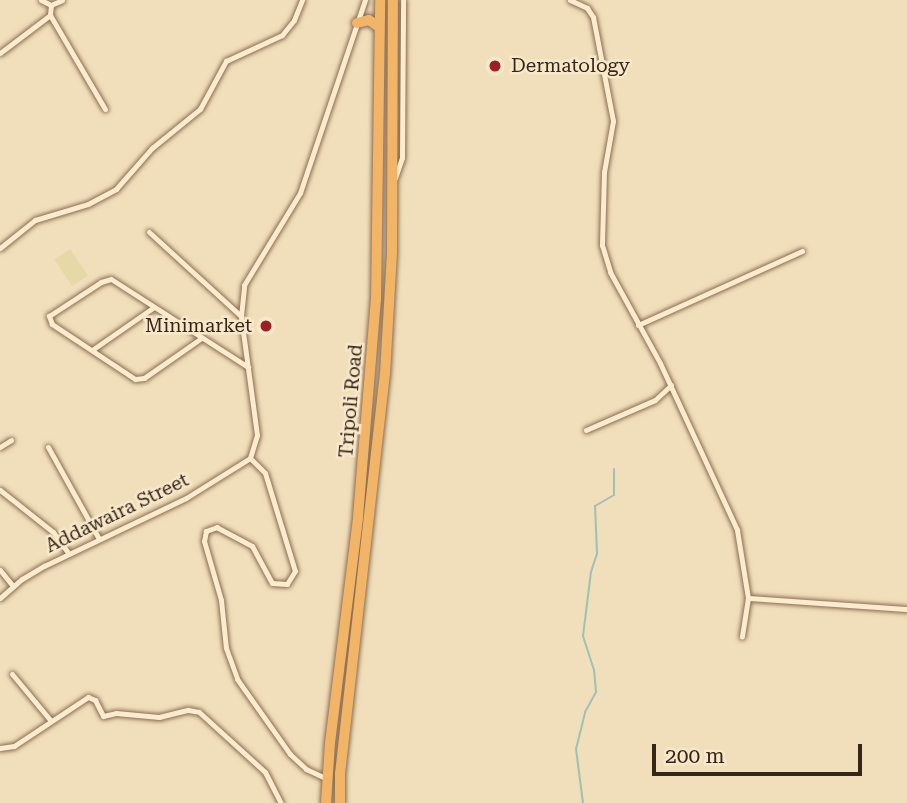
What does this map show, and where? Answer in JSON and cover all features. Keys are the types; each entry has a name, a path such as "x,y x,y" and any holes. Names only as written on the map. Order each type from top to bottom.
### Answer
{"highway":[{"name":"Tripoli Road","path":"326,803 358,517 375,313 380,0"},
{"path":"340,803 340,774 381,421 390,300 393,0"},
{"path":"357,23 369,20 379,27"}],"street":[{"path":"41,0 51,5"},
{"path":"51,5 62,0"},
{"path":"0,248 34,220 88,204 116,189 152,148 200,109 226,61 282,34 294,20 302,0"},
{"path":"327,779 306,769 290,754 237,680 226,648 219,589 204,541 206,531 217,527 252,546 272,583 287,584 295,571 265,473 250,458 257,435 241,317 242,297 248,275 304,182 365,0"},
{"path":"393,184 402,158 403,0"},
{"path":"570,0 587,8 596,27 613,121 604,172 602,245 610,271 671,385 737,530 748,598 742,637"},
{"path":"51,5 50,15 105,109"},
{"path":"0,53 50,15"},
{"path":"149,232 241,317"},
{"path":"638,325 802,251"},
{"path":"200,339 140,379 130,376 49,320 51,313 111,279 200,339 248,367"},
{"path":"92,350 154,307"},
{"path":"586,430 655,400 671,385"},
{"path":"0,447 11,440"},
{"path":"48,447 99,539"},
{"name":"Addawaira Street","path":"0,598 13,586 69,554 186,498 250,458"},
{"path":"1,495 53,532 69,554"},
{"path":"0,570 13,586"},
{"path":"748,598 907,609"},
{"path":"12,674 51,721"},
{"path":"0,748 14,746 88,697 95,700 104,717 116,713 159,717 188,710 199,712 265,772 281,803"}],"shaded area":[{"path":"70,249 88,276 72,286 54,260"}],"waterway":[{"path":"583,803 576,749 585,712 596,692 594,670 583,636 591,572 597,553 595,506 614,495 614,469"}],"place":[{"name":"Dermatology","path":"495,66"},
{"name":"Minimarket","path":"266,326"}]}
